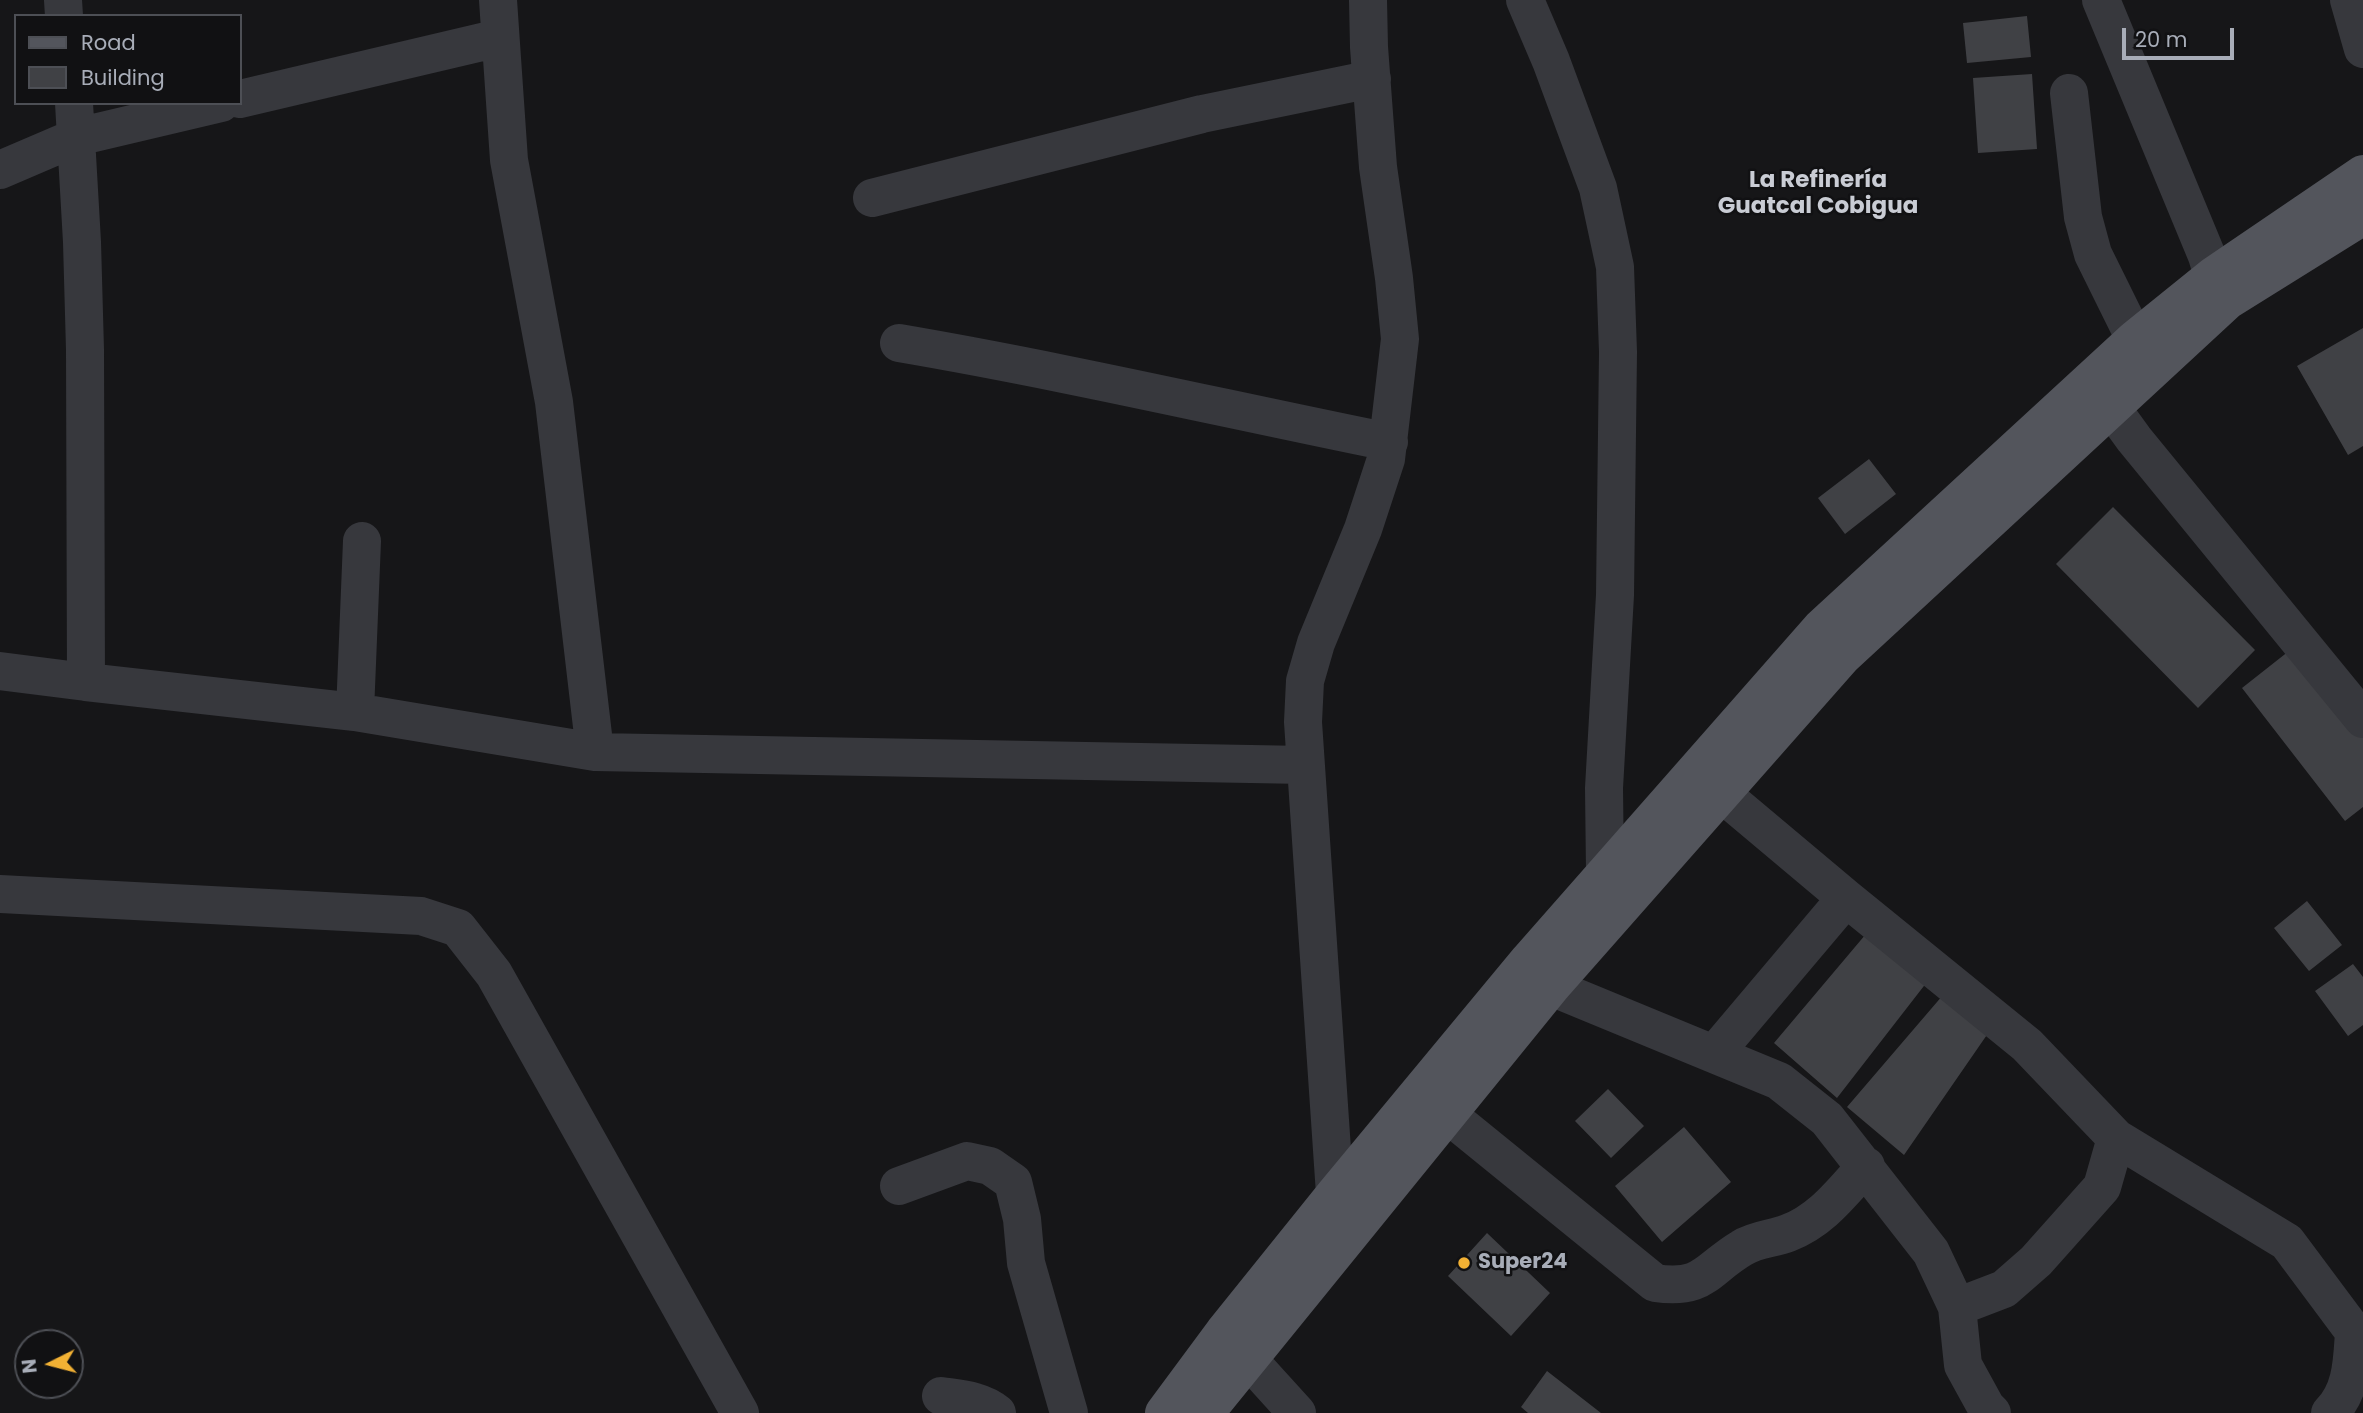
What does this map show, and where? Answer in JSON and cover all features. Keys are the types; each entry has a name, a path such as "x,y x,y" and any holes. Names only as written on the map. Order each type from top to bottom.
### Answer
{"main road":[{"path":"2101,394 2135,339 2213,276 2363,174"},
{"path":"1205,1413 1346,1236 1434,1102 1540,973 1605,872 1843,656 2101,394 2227,301 2363,216"},
{"path":"1540,973 1618,911 1708,781"},
{"path":"1164,1413 1224,1332 1335,1194 1434,1102"}],"street":[{"path":"498,0 509,160 554,402 595,752"},
{"path":"1346,1236 1335,1194 1303,722 1305,681 1316,643 1375,495 1389,442 1399,339 1394,278 1378,167 1368,0"},
{"path":"1525,0 1551,61 1598,188 1615,267 1618,352 1615,555 1604,788 1605,872 1618,911"},
{"path":"2101,0 2213,276"},
{"path":"2349,0 2363,49"},
{"path":"242,99 499,38"},
{"path":"872,198 1202,114 1371,79"},
{"path":"2069,93 2083,217 2093,254 2135,339"},
{"path":"0,170 76,120 204,105"},
{"path":"76,120 85,350 86,682"},
{"path":"899,343 1014,362 1107,384 1389,442"},
{"path":"2101,394 2363,719"},
{"path":"355,712 362,541"},
{"path":"0,671 355,712 595,752 1306,765"},
{"path":"1708,781 2026,1045 2116,1138 2287,1242 2354,1332 2350,1378 2337,1406 2330,1413"},
{"path":"0,894 421,916 458,928 494,974 740,1413"},
{"path":"1715,1053 1846,898"},
{"path":"1540,973 1779,1081 1827,1119 1931,1252 1957,1307 1963,1365 1992,1413"},
{"path":"1434,1102 1655,1283 1675,1285 1695,1282 1741,1248 1764,1238 1787,1234 1818,1217 1866,1166"},
{"path":"1957,1307 2004,1289 2036,1261 2102,1187 2116,1138"},
{"path":"899,1186 967,1161 990,1166 1013,1182 1022,1219 1026,1263 1069,1413"},
{"path":"1248,1359 1297,1413"},
{"path":"942,1396 966,1399 989,1407 997,1413"}],"building":[{"path":"2027,16 2031,57 1967,63 1963,23"},
{"path":"2032,74 2037,149 1978,153 1973,78"},
{"path":"2363,328 2363,446 2348,455 2297,366"},
{"path":"1869,459 1896,494 1845,534 1818,498"},
{"path":"2113,507 2255,650 2198,708 2056,564"},
{"path":"2294,647 2363,737 2363,807 2345,821 2242,688"},
{"path":"2307,901 2342,945 2309,971 2274,928"},
{"path":"1871,928 1927,982 1837,1098 1774,1043"},
{"path":"2353,964 2363,977 2363,1025 2348,1036 2315,991"},
{"path":"1943,995 1991,1029 1904,1155 1847,1107"},
{"path":"1608,1089 1644,1126 1611,1158 1575,1121"},
{"path":"1684,1127 1731,1182 1662,1242 1615,1186"},
{"path":"1487,1233 1550,1293 1511,1336 1448,1276"},
{"path":"1547,1371 1601,1413 1528,1413 1521,1407"}],"place":[{"name":"Super24","path":"1464,1263"}],"district":[{"name":"La Refinería Guatcal Cobigua","path":"1818,194"}]}
